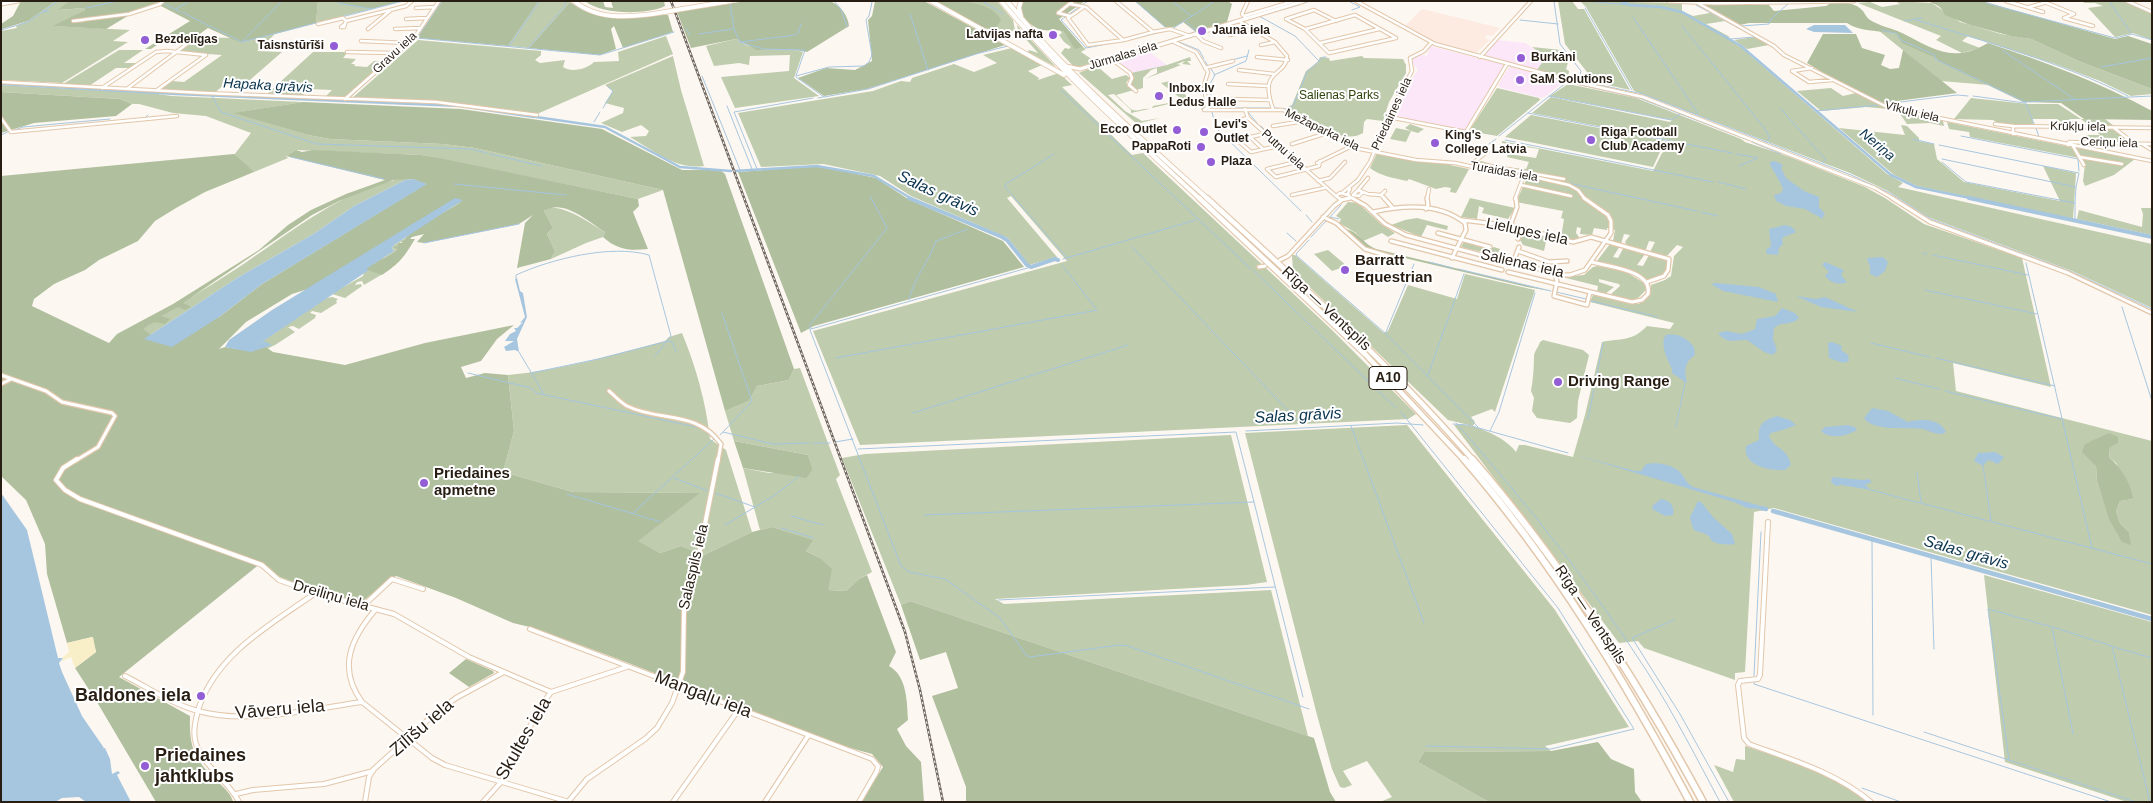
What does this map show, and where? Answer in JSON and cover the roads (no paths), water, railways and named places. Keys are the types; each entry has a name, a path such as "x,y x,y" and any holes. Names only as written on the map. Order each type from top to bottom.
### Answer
{"highway":[{"path":"574,1 586,10 603,14 630,16 721,1"},
{"path":"579,1 589,8 608,13 630,14 665,11"},
{"path":"681,8 731,1"},
{"path":"931,1 1059,72 1098,104"},
{"name":"Rīga — Ventspils","path":"1001,1 1056,63 1098,104 1332,323 1407,396 1479,477 1536,550 1617,672 1663,750 1690,802"},
{"name":"Rīga — Ventspils","path":"1007,1 1021,19 1065,66 1374,354 1476,462 1548,554 1606,637 1647,702 1703,802"},
{"path":"1021,1 1019,8 1021,19"}],"main road":[{"path":"1,4 18,1"},
{"name":"Jūrmalas iela","path":"1080,69 1239,21 1246,17 1304,1"},
{"path":"1668,1 1854,1"},
{"path":"1065,66 1080,69"},
{"path":"1076,76 1076,72 1080,69"}],"street":[{"path":"83,20 128,14 160,4 163,1"},
{"path":"318,24 339,18 343,18 346,22 406,6 412,1"},
{"name":"Gravu iela","path":"344,99 409,43 439,1"},
{"path":"1070,17 1058,13 1073,1"},
{"path":"1116,1 1152,32"},
{"path":"1248,1 1242,14 1246,17 1294,1"},
{"path":"1356,1 1431,43 1568,80 1643,97 1820,166 1875,188 1930,222 2068,273 2152,313"},
{"path":"1480,57 1531,1"},
{"path":"2006,1 2043,12"},
{"path":"2127,1 2152,12"},
{"name":"Vīkuļu iela","path":"1696,2 1774,46 1784,55 1889,108 2152,161"},
{"path":"2028,7 2044,2 2074,14 2064,18 2093,26"},
{"path":"1070,4 1084,7 1124,40"},
{"path":"416,8 435,7"},
{"path":"1070,17 1084,7"},
{"path":"368,29 391,10"},
{"path":"1305,29 1336,21 1355,15 1396,38 1329,53 1305,29 1286,19 1314,10 1336,21"},
{"path":"1070,17 1069,21 1087,44 1093,46 1170,29 1190,36"},
{"path":"406,19 428,18"},
{"path":"1239,21 1275,42 1286,54 1288,60"},
{"path":"395,29 421,28"},
{"path":"1319,43 1379,28"},
{"path":"1230,35 1253,29"},
{"path":"1196,34 1203,41 1221,48"},
{"path":"361,41 409,43"},
{"path":"1174,41 1196,52 1205,68 1232,61"},
{"path":"1261,45 1275,42"},
{"name":"Priedaines iela","path":"1350,188 1367,168 1404,83 1412,71 1410,59 1424,52 1431,43"},
{"path":"127,89 187,44"},
{"path":"102,88 156,52 206,55 157,91"},
{"path":"347,52 397,53"},
{"path":"1257,57 1288,60"},
{"path":"1111,60 1130,74 1132,78 1129,85 1136,91"},
{"path":"1273,109 1268,86 1274,74 1288,60"},
{"path":"1389,117 1466,132 1508,64"},
{"name":"Mežaparka iela","path":"1205,68 1208,74 1204,85 1208,109 1285,110 1352,146 1374,151"},
{"path":"1812,68 1792,71 1809,82 1832,80"},
{"path":"1239,70 1274,74"},
{"path":"1,82 157,91 465,104 537,115"},
{"path":"1228,84 1268,86"},
{"path":"1227,99 1270,100"},
{"name":"Putnu iela","path":"1245,110 1248,118 1278,146 1325,188 1339,195"},
{"path":"1,118 10,132 28,128 177,116"},
{"path":"1223,124 1248,118"},
{"path":"1273,126 1304,121"},
{"name":"Krūkļu iela","path":"1995,124 2013,126 2152,128"},
{"path":"2013,126 2013,134"},
{"path":"2114,128 2135,144"},
{"path":"1292,144 1327,133"},
{"path":"1265,134 1237,140 1249,151 1278,146"},
{"path":"1250,137 1263,149"},
{"name":"Ceriņu iela","path":"2068,145 2069,142 2152,144"},
{"path":"2142,144 2152,150"},
{"path":"1296,162 1267,168 1276,177 1305,170 1319,166 1318,162 1352,146"},
{"path":"2073,146 2084,165"},
{"name":"Turaidas iela","path":"1374,151 1416,160 1456,163 1523,178 1538,178 1574,187"},
{"path":"1472,167 1488,151"},
{"path":"2080,157 2122,164"},
{"path":"1318,181 1330,178 1345,162"},
{"name":"Turaidas iela","path":"1474,163 1564,179"},
{"path":"1280,166 1289,174"},
{"path":"1363,192 1359,196 1354,196 1368,178"},
{"path":"1510,226 1509,223 1516,207 1515,200 1523,178"},
{"path":"1521,185 1571,196"},
{"name":"Salienas iela","path":"1349,197 1373,212 1385,224 1406,235 1485,256 1514,260 1540,271 1570,275 1581,272 1592,262 1607,240 1612,227 1610,217 1582,197 1574,187"},
{"path":"1292,195 1325,188"},
{"path":"1334,206 1339,195 1350,188"},
{"path":"1349,197 1350,188"},
{"path":"1426,209 1428,205 1426,198 1429,189"},
{"path":"1358,190 1381,195 1393,208"},
{"path":"1381,195 1385,191"},
{"path":"1339,195 1349,197"},
{"path":"1339,195 1342,200"},
{"path":"1280,260 1291,253 1334,206 1349,197"},
{"name":"Lielupes iela","path":"1373,212 1408,206 1449,214 1462,220 1522,228 1573,242 1588,236 1669,259 1669,270 1666,276 1659,280 1647,282"},
{"path":"1323,217 1336,223 1365,249 1395,258"},
{"path":"1452,258 1466,226 1462,220"},
{"path":"1489,231 1491,224"},
{"path":"1518,239 1522,228"},
{"path":"1438,233 1490,247"},
{"path":"1391,240 1502,270"},
{"path":"1514,260 1519,249 1552,263 1567,261"},
{"path":"1508,272 1636,302 1649,293 1650,288 1647,282 1632,272 1592,262"},
{"path":"1260,268 1265,266"},
{"path":"1555,274 1554,296 1587,305 1590,292"},
{"path":"1,375 12,379"},
{"path":"1,384 12,379"},
{"name":"Dreiliņu iela","path":"12,379 46,391 62,402 112,413 115,416 98,447 64,468 56,480 66,490 80,499 262,565 279,580 315,593 394,614 469,658 551,692"},
{"name":"Salaspils iela","path":"568,802 586,779 645,739 657,728 672,703 683,672 682,619 684,608 695,574 721,444 717,436 703,425 635,409 625,405 609,391"},
{"path":"1768,522 1760,675 1758,679 1746,678 1740,680 1738,685 1744,738 1748,744 1818,768 1842,779 1871,802"},
{"path":"363,606 392,579 423,588"},
{"path":"239,802 236,794 200,755 194,736 198,711 209,684 234,653 315,593"},
{"path":"376,609 358,632 348,660 350,678 356,695 362,702 432,758 445,765 568,802"},
{"name":"Mangaļu iela","path":"530,629 740,708 876,762 877,771 859,802"},
{"name":"Skultes iela","path":"483,802 502,781 539,709 551,692 627,666"},
{"name":"Zīlīšu iela","path":"373,770 431,717 456,698 502,672"},
{"name":"Vāveru iela","path":"125,676 198,711 247,716 362,702"},
{"path":"673,802 740,708"},
{"path":"765,802 808,736"},
{"path":"236,794 253,790 324,784 373,770"},
{"path":"365,802 369,777 373,770"}],"water":[{"path":"1814,25 1845,25 1853,33 1814,32 1806,29"},
{"path":"1775,161 1783,165 1781,168 1786,178 1804,191 1819,197 1819,207 1825,214 1823,219 1805,209 1786,206 1776,201 1774,195 1781,193 1783,189 1770,165 1770,162"},
{"path":"413,179 427,184 262,284 219,317 172,347 144,339 237,278 315,233 354,206 405,180"},
{"path":"455,198 463,200 394,245 392,248 394,251 366,269 369,270 256,346 264,341 272,345 251,352 225,347 229,340 272,310"},
{"path":"1785,225 1792,227 1796,232 1782,238 1783,244 1779,248 1778,255 1767,254 1766,250 1771,246 1769,229"},
{"path":"1883,257 1888,262 1885,271 1877,277 1870,274 1867,258"},
{"path":"1825,262 1844,270 1841,275 1847,282 1834,283 1829,280 1825,275 1829,272 1822,264"},
{"path":"517,278 520,291 523,293 527,317 517,339 519,352 515,350 506,351 504,347 514,341 505,341 510,334 516,331 514,328 517,328 523,322 520,323 525,317 515,279"},
{"path":"1711,284 1759,287 1776,294 1778,302 1723,291"},
{"path":"1796,296 1816,299 1825,297 1858,312 1821,307"},
{"path":"1782,308 1795,313 1799,318 1774,328 1773,339 1777,350 1773,355 1764,352 1747,340 1728,340 1718,333 1726,331 1742,334 1755,329 1757,319 1775,316"},
{"path":"1666,335 1682,337 1694,347 1695,355 1691,358 1686,368 1687,383 1672,373 1663,343"},
{"path":"1832,342 1842,346 1841,350 1848,355 1849,361 1843,363 1829,358 1828,343"},
{"path":"1872,408 1888,411 1908,422 1929,420 1939,424 1946,432 1937,434 1923,429 1891,428 1875,425 1864,418"},
{"path":"1777,416 1790,420 1796,425 1771,433 1769,436 1789,459 1791,465 1785,470 1759,466 1748,458 1746,453 1746,446 1759,440 1759,431 1762,424"},
{"path":"1848,425 1855,427 1857,430 1839,436 1825,434 1821,431 1825,427"},
{"path":"1995,452 2004,457 1998,464 1988,460 1983,466 1974,461 1978,453"},
{"path":"1572,454 1635,471 1641,471 1646,464 1668,465 1680,472 1693,487 1761,506 1760,509 1747,508 1734,502"},
{"path":"1832,477 1869,479 1872,482 1865,485 1871,490 1841,485 1836,486 1831,482"},
{"path":"1,493 27,530 58,658 63,658 59,663 62,672 82,716 104,748 102,749 105,748 110,759 112,774 118,771 120,773 117,775 131,802 86,802 79,797 62,798 55,802 1,802"},
{"path":"1661,499 1671,504 1673,515 1665,516 1652,509 1653,505"},
{"path":"1698,501 1732,534 1735,544 1714,542 1708,536 1694,529 1690,517"}],"waterway":[{"path":"1,30 28,22 58,1"},
{"path":"86,8 118,1"},
{"path":"165,1 163,3 180,12"},
{"path":"176,9 190,1"},
{"path":"242,42 282,1"},
{"path":"338,1 338,3 371,9"},
{"path":"326,21 403,1"},
{"path":"442,1 417,38 600,55 674,32"},
{"path":"509,46 540,1"},
{"path":"528,48 565,6 565,1"},
{"path":"834,1 841,9 847,27"},
{"path":"982,1 1003,14"},
{"path":"1082,5 1088,1"},
{"path":"1135,1 1165,27"},
{"path":"1172,1 1191,16"},
{"path":"1172,29 1215,1"},
{"path":"1304,3 1310,1"},
{"path":"1349,1 1354,4"},
{"path":"1554,1 1557,24"},
{"path":"1585,1 1630,5"},
{"name":"Neriņa","path":"1620,1 1630,5 1661,7 1682,12 1741,46 1891,175 1916,187 1975,199"},
{"path":"2109,1 2131,33"},
{"path":"740,42 764,49 805,50 796,76 829,67 864,66 869,62 872,55 866,20 869,16 872,2"},
{"path":"730,3 734,29 740,42"},
{"path":"1741,26 1769,24 1771,19 1789,3"},
{"path":"1986,3 2115,38 2132,34 2152,40"},
{"path":"1352,10 1360,7 1355,4"},
{"path":"1299,5 1259,16 1295,36 1319,61"},
{"path":"1696,5 1746,32"},
{"path":"1079,7 1061,20 1086,48 1117,42"},
{"path":"1585,8 1632,90"},
{"path":"43,12 49,11"},
{"path":"182,12 211,27"},
{"path":"910,14 928,70"},
{"path":"1633,17 1697,112 1696,114"},
{"path":"1905,21 1922,18"},
{"path":"1520,20 1557,24"},
{"path":"1917,20 2051,63 2128,96"},
{"path":"1186,22 1197,31 1189,34"},
{"path":"242,42 316,23"},
{"path":"740,42 795,35 798,33 801,24"},
{"path":"1557,24 1560,44 1581,71 1578,81 1569,79"},
{"path":"1682,26 1765,129 1770,138 1765,142"},
{"path":"212,27 242,42"},
{"path":"686,28 690,35"},
{"path":"699,34 733,29"},
{"path":"1882,30 1897,34 1901,40 1935,55 1935,59 2025,102"},
{"path":"1128,40 1161,32"},
{"path":"1153,45 1186,35"},
{"path":"1730,39 1755,37"},
{"path":"349,98 415,39"},
{"path":"1179,42 1199,50 1204,59"},
{"path":"928,70 1008,46"},
{"path":"1215,75 1246,61 1249,50"},
{"path":"2002,50 2075,100"},
{"path":"1232,60 1247,56"},
{"path":"1319,61 1326,57"},
{"path":"2101,67 2152,58"},
{"path":"1205,61 1208,66"},
{"path":"1287,108 1293,106 1307,72 1319,61"},
{"path":"1211,69 1215,75"},
{"path":"796,77 824,97 868,89 928,70"},
{"path":"1212,108 1210,84 1215,75"},
{"path":"702,76 740,170"},
{"path":"1549,96 1567,82 1639,98 1748,140"},
{"path":"1585,82 1643,94 1765,142"},
{"name":"Hapaka grāvis","path":"1,84 176,94 460,106 534,117"},
{"path":"603,108 613,91 608,87"},
{"path":"1061,90 1251,269"},
{"path":"1884,104 1957,95 1968,96"},
{"path":"212,96 221,112 317,144 470,149 487,153"},
{"path":"1499,136 1549,96"},
{"path":"1549,96 1671,120 1680,114"},
{"path":"1973,96 2025,103"},
{"path":"2075,100 2152,96"},
{"path":"818,98 823,97"},
{"path":"757,169 734,112 813,98"},
{"path":"2025,102 2075,100"},
{"path":"2025,102 2035,126"},
{"path":"1816,111 1878,105"},
{"path":"727,106 752,169"},
{"path":"1220,108 1269,108"},
{"path":"1275,108 1288,109"},
{"path":"1780,108 1825,159 1823,163"},
{"path":"1290,111 1311,123"},
{"path":"594,122 600,112"},
{"path":"1212,112 1216,128 1301,211"},
{"path":"1248,112 1257,123"},
{"path":"1528,113 1732,153"},
{"name":"Hapaka grāvis","path":"536,117 605,127 680,167 731,171"},
{"path":"12,131 23,127 110,119"},
{"path":"1261,126 1264,129"},
{"path":"2036,128 2039,137"},
{"path":"1,135 10,131"},
{"path":"1271,136 1277,141"},
{"path":"1961,136 2078,159 2079,171"},
{"path":"1489,144 1496,139"},
{"path":"1913,139 1934,144"},
{"path":"1505,140 1713,182"},
{"path":"1752,142 1781,154"},
{"path":"1765,142 1851,175 1890,193 1931,219 2070,271 2152,309"},
{"path":"1351,143 1361,148"},
{"path":"1280,144 1284,147"},
{"path":"1939,145 2079,173 2076,187"},
{"path":"490,154 542,166"},
{"path":"1054,154 1006,184 1005,187 1067,258"},
{"path":"1736,154 1758,158 1739,166"},
{"path":"1292,155 1299,161"},
{"path":"291,157 384,179"},
{"path":"1942,159 2076,187"},
{"path":"1942,162 1966,182 2075,203"},
{"path":"1302,164 1307,168"},
{"name":"Salas grāvis","path":"734,171 817,166 874,176 912,199"},
{"path":"1515,172 1537,177"},
{"path":"1718,182 1746,189"},
{"path":"1568,183 1697,211"},
{"path":"454,184 566,195"},
{"path":"2075,203 2076,187"},
{"path":"852,439 810,330 810,325 887,228 870,196"},
{"name":"Salas grāvis","path":"909,198 1002,237 1007,240 1027,265 1031,267 1055,259 1058,260"},
{"name":"Neriņa","path":"1969,198 2152,237"},
{"path":"2075,203 2075,221"},
{"path":"1329,218 1341,205"},
{"path":"1701,212 1718,216"},
{"path":"1306,215 1312,222"},
{"path":"1330,217 1339,219"},
{"path":"1067,258 1196,220"},
{"path":"1311,237 1326,221"},
{"path":"424,243 519,224"},
{"path":"909,300 914,285 936,241 968,229"},
{"path":"1287,233 1296,241"},
{"path":"1309,240 1296,254 1297,256 1385,333 1478,427"},
{"path":"1132,247 1297,420"},
{"path":"516,278 516,275 530,269 581,255 617,251 649,255 671,336 667,341"},
{"path":"1923,253 1927,254"},
{"path":"1933,255 2028,275"},
{"path":"1063,259 1067,258"},
{"path":"1429,262 1453,268"},
{"path":"2026,263 2054,386"},
{"path":"1386,332 1414,264"},
{"path":"836,358 1097,310 1062,265"},
{"path":"811,329 1031,267"},
{"path":"1458,269 1551,291"},
{"path":"1254,271 1396,408"},
{"path":"1428,375 1464,274"},
{"path":"1925,290 2037,314"},
{"path":"1556,292 1586,299"},
{"path":"1490,431 1499,412 1535,293"},
{"path":"1591,301 1658,317"},
{"path":"2122,307 2152,401"},
{"path":"722,313 752,401 723,432"},
{"path":"531,373 598,359 667,341"},
{"path":"655,356 667,341"},
{"path":"667,341 672,342 676,352"},
{"path":"1588,419 1603,343"},
{"path":"1871,343 1930,357"},
{"path":"913,413 1128,345"},
{"path":"519,352 531,373"},
{"path":"1936,358 2054,386"},
{"path":"468,373 531,388 536,393 701,428"},
{"path":"531,373 544,394"},
{"path":"1895,378 1939,389"},
{"path":"1676,427 1685,382"},
{"path":"2054,386 2092,548"},
{"path":"1945,391 2061,419"},
{"path":"1401,412 1411,424"},
{"name":"Salas grāvis","path":"1246,431 1397,423 1411,424"},
{"path":"1411,424 1423,425"},
{"path":"1411,424 1558,608 1634,729 1551,749 1426,746"},
{"path":"1453,424 1457,424"},
{"path":"1457,424 1468,425 1568,453"},
{"path":"1457,424 1557,544 1604,608 1658,689 1720,802"},
{"path":"1351,426 1424,623"},
{"path":"633,514 714,439 706,432"},
{"path":"720,435 723,432"},
{"path":"723,432 773,444 809,443"},
{"path":"858,449 1236,432 1254,502"},
{"path":"835,442 852,439"},
{"path":"852,439 901,566 909,572 945,579 1000,618 1026,655 1030,657 1120,645 1128,646 1309,709"},
{"path":"813,443 830,443"},
{"path":"1983,466 1991,520"},
{"path":"1917,473 1921,502"},
{"path":"755,507 775,495 799,476"},
{"path":"674,478 708,491"},
{"path":"1871,490 2152,564"},
{"path":"715,493 755,507"},
{"path":"567,494 633,514"},
{"path":"924,515 1254,502"},
{"path":"1254,502 1303,697"},
{"path":"725,525 755,507"},
{"path":"1761,508 1766,509"},
{"name":"Salas grāvis","path":"1773,511 2152,619"},
{"path":"633,514 661,522"},
{"path":"791,516 823,525"},
{"path":"781,528 814,538"},
{"path":"1754,676 1761,532"},
{"path":"1872,539 1873,715"},
{"path":"1931,556 1934,649"},
{"path":"998,600 1275,587"},
{"path":"2009,760 1988,609 2052,627 2073,734"},
{"path":"1674,620 1632,638 1680,714 1729,802"},
{"path":"2053,627 2112,646 2150,802"},
{"path":"2114,647 2152,658"},
{"path":"1754,681 1754,684 2111,802"},
{"path":"1924,732 2136,802"},
{"path":"1862,788 1901,802"}],"railway":[{"path":"671,1 905,632 920,690 943,802"}],"place":[{"name":"Jaunā iela","path":"1202,31"},
{"name":"Latvijas nafta","path":"1053,35"},
{"name":"Bezdelīgas","path":"145,40"},
{"name":"Taisnstūrīši","path":"334,46"},
{"name":"Burkāni","path":"1521,58"},
{"name":"SaM Solutions","path":"1520,80"},
{"name":"Inbox.lv Ledus Halle","path":"1159,96"},
{"name":"Ecco Outlet","path":"1177,130"},
{"name":"Levi's Outlet","path":"1204,132"},
{"name":"Riga Football Club Academy","path":"1591,140"},
{"name":"King's College Latvia","path":"1435,143"},
{"name":"PappaRoti","path":"1201,147"},
{"name":"Plaza","path":"1211,162"},
{"name":"Barratt Equestrian","path":"1345,270"},
{"name":"Driving Range","path":"1558,382"},
{"name":"Priedaines apmetne","path":"424,483"},
{"name":"Baldones iela","path":"201,696"},
{"name":"Priedaines jahtklubs","path":"145,766"}],"park label":[{"name":"Salienas Parks","path":"1339,96"}]}
